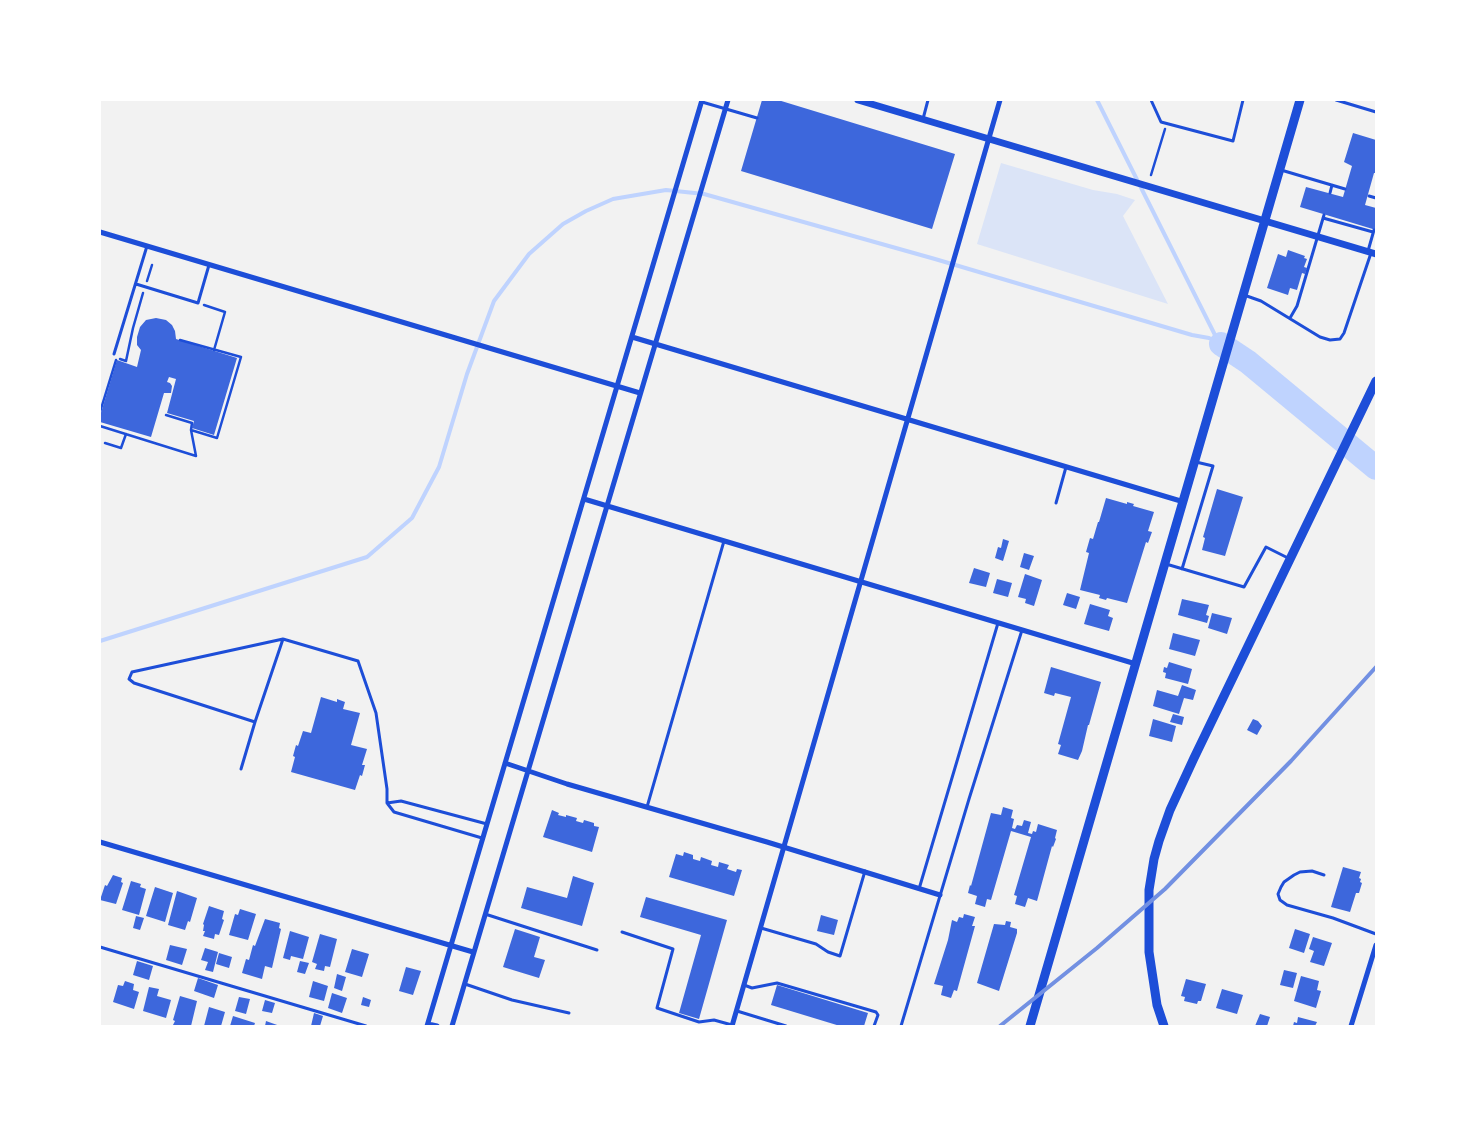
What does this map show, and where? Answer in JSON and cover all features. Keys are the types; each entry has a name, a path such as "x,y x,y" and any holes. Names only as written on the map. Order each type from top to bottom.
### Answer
{"main road":[{"path":"1030,1026 1300,100"},
{"path":"1164,1026 1157,1005 1148,952 1149,890 1154,859 1170,810 1376,381"}],"street":[{"path":"452,1026 728,100"},
{"path":"858,100 1372,253"},
{"path":"732,1025 1000,100"},
{"path":"437,1026 428,1025 450,946 702,101"},
{"path":"100,232 640,393"},
{"path":"632,337 1184,502"},
{"path":"584,499 1136,664"},
{"path":"505,763 528,772 865,871 940,895"},
{"path":"100,842 473,952"},
{"path":"1351,1026 1376,945"}],"lane":[{"path":"922,120 928,100"},
{"path":"1151,100 1161,122 1233,141 1243,100"},
{"path":"1336,100 1376,112"},
{"path":"702,101 757,118"},
{"path":"1280,170 1345,189"},
{"path":"1330,193 1332,185"},
{"path":"1369,196 1376,198"},
{"path":"1243,299 1261,301 1320,337 1330,340 1340,338 1344,333 1372,253 1374,231 1323,216 1297,306 1290,318"},
{"path":"114,354 147,246"},
{"path":"136,284 198,303 209,265"},
{"path":"1182,568 1213,466 1196,462"},
{"path":"1056,503 1066,467"},
{"path":"647,807 724,541"},
{"path":"1166,564 1244,587 1266,547 1290,560"},
{"path":"920,888 998,623"},
{"path":"901,1026 1022,630"},
{"path":"241,769 254,722 283,638"},
{"path":"254,722 134,684 129,679 132,672 283,638 358,661 376,713 387,788 387,803 394,812 482,838"},
{"path":"387,803 401,801 487,824"},
{"path":"760,928 816,944 828,952 840,956 865,871"},
{"path":"1324,875 1312,871 1300,872 1294,875 1284,882 1281,887 1278,894 1280,900 1288,905 1333,918 1376,934"},
{"path":"485,913 597,950"},
{"path":"622,932 673,949 657,1008 699,1022 714,1020 732,1025"},
{"path":"100,948 366,1026"},
{"path":"464,983 512,1000 569,1013"},
{"path":"744,985 752,988 777,983 876,1012 878,1015 874,1026"},
{"path":"736,1011 786,1026"}],"path":[{"path":"1151,174 1167,123"},
{"path":"100,412 116,358 126,361 128,356 133,328 152,266"},
{"path":"198,303 225,312 214,350"},
{"path":"180,340 241,358 216,438 190,430"},
{"path":"100,426 196,456 190,430 192,423 166,415"},
{"path":"105,443 122,448 126,434"}],"shaded area":[{"path":"1001,163 1093,190 1117,194 1135,200 1123,216 1168,304 977,244"}],"building":[{"path":"762,100 778,100 955,154 932,229 741,171"},
{"path":"1353,133 1376,140 1376,173 1374,173 1365,205 1376,208 1376,230 1300,207 1306,187 1343,197 1352,166 1344,162"},
{"path":"1288,250 1305,256 1304,258 1307,259 1304,267 1307,268 1305,274 1302,273 1297,290 1290,288 1288,295 1267,288 1278,254 1286,257"},
{"path":"156,318 166,320 172,325 176,339 237,358 214,435 192,428 194,421 167,413 176,379 169,377 167,382 172,386 171,393 164,393 151,437 100,422 100,416 117,360 137,367 141,350 137,345 140,327 146,320"},
{"path":"1217,489 1243,497 1225,556 1202,550 1205,538 1203,537"},
{"path":"1106,498 1134,504 1133,506 1154,512 1148,531 1152,532 1148,543 1146,542 1127,603 1107,598 1106,600 1099,598 1100,595 1080,590 1089,553 1086,552 1090,538 1093,539"},
{"path":"1003,539 1009,541 1003,561 995,558 998,547 1001,548"},
{"path":"1024,553 1034,556 1029,570 1020,567"},
{"path":"974,568 990,573 986,587 969,583"},
{"path":"1025,574 1042,580 1034,606 1025,603 1026,599 1018,597"},
{"path":"997,579 1012,583 1008,597 993,593"},
{"path":"1067,593 1080,597 1076,609 1063,605"},
{"path":"1182,599 1209,605 1206,615 1209,616 1207,623 1178,615"},
{"path":"1090,604 1110,610 1108,616 1113,618 1109,631 1084,624"},
{"path":"1212,613 1232,618 1227,634 1208,628"},
{"path":"1173,633 1200,640 1195,656 1169,649"},
{"path":"1169,662 1192,669 1188,684 1165,678 1164,667 1167,668"},
{"path":"1051,667 1101,682 1078,760 1058,754 1061,745 1058,744 1071,697 1055,693 1054,696 1044,693"},
{"path":"1182,685 1196,690 1193,700 1184,698 1179,714 1153,706 1157,690 1178,696"},
{"path":"321,697 337,702 337,699 345,702 343,709 360,713 351,745 367,749 362,765 365,765 362,776 360,775 355,790 291,772 296,745 298,746 303,731 311,733"},
{"path":"1173,714 1184,717 1182,725 1170,722"},
{"path":"1153,719 1176,726 1172,742 1149,736"},
{"path":"1253,719 1262,726 1257,735 1247,730"},
{"path":"1003,807 1013,810 1011,818 1014,819 1012,828 1015,829 1017,825 1022,826 1024,820 1031,822 1028,833 1036,832 1038,824 1057,830 1037,901 1028,898 1025,907 1015,904 1017,896 1014,895 1031,837 1011,831 991,900 987,899 985,907 975,904 977,896 968,893 991,813 1001,815"},
{"path":"552,810 559,813 558,815 577,818 576,821 583,823 584,820 594,823 594,826 599,827 592,852 543,837"},
{"path":"684,852 693,855 693,859 700,861 701,857 712,861 711,865 718,867 719,862 729,865 727,869 736,872 737,869 742,870 734,896 669,877 676,854 683,856"},
{"path":"1343,867 1361,872 1359,878 1362,883 1359,893 1356,893 1350,912 1331,907"},
{"path":"113,875 122,878 121,882 123,883 116,904 100,900 105,885 107,886"},
{"path":"573,876 594,883 582,926 521,908 527,887 567,898"},
{"path":"131,881 141,884 140,887 146,889 139,915 122,910"},
{"path":"155,887 173,893 165,922 146,916"},
{"path":"177,891 197,898 190,922 188,921 185,930 168,925"},
{"path":"646,897 727,920 699,1019 679,1013 701,935 640,917"},
{"path":"209,906 224,911 222,919 224,920 219,935 215,934 214,939 203,936 205,931 203,931 203,924"},
{"path":"240,909 256,914 248,940 229,935 235,914 238,915"},
{"path":"964,914 975,917 972,926 975,926 957,991 954,990 951,998 941,995 943,986 934,984 948,940 952,920 957,922 959,917 963,918"},
{"path":"821,915 838,920 834,935 817,931"},
{"path":"136,916 144,918 140,930 133,928"},
{"path":"265,919 280,923 279,928 281,929 272,968 265,966 262,979 242,973 246,959 249,960 253,945 255,946"},
{"path":"1006,921 1011,922 1010,927 1017,929 1017,933 999,991 977,983 994,924 1005,925"},
{"path":"515,929 540,937 534,957 545,960 539,978 503,967"},
{"path":"1295,929 1310,934 1304,953 1289,948"},
{"path":"290,931 309,937 303,959 291,956 290,960 283,958"},
{"path":"320,934 337,939 330,967 325,966 324,971 315,969 317,964 312,962"},
{"path":"1313,937 1332,943 1324,966 1310,962 1314,951 1309,949"},
{"path":"170,945 187,949 182,965 166,960"},
{"path":"205,948 218,952 213,972 205,970 208,962 201,960"},
{"path":"352,949 369,954 362,977 345,972"},
{"path":"219,953 232,957 229,968 216,964"},
{"path":"137,961 153,966 149,980 133,975"},
{"path":"300,961 309,963 305,974 297,972"},
{"path":"406,967 421,971 413,995 399,991"},
{"path":"1284,970 1297,973 1293,988 1280,985"},
{"path":"337,974 346,977 342,991 334,988"},
{"path":"1301,976 1319,981 1317,990 1321,991 1316,1008 1294,1001"},
{"path":"198,978 218,985 214,998 194,991"},
{"path":"1186,979 1206,984 1201,1001 1198,1001 1197,1004 1184,1001 1185,997 1181,996"},
{"path":"125,981 134,984 133,990 139,992 134,1009 113,1002 118,985 123,986"},
{"path":"313,981 328,986 324,1001 309,997"},
{"path":"777,985 868,1013 864,1026 840,1026 771,1005"},
{"path":"149,987 159,989 157,996 171,1000 166,1018 143,1011"},
{"path":"1222,989 1243,995 1237,1014 1216,1008"},
{"path":"332,993 347,998 342,1013 328,1008"},
{"path":"180,996 197,1001 191,1026 173,1025"},
{"path":"239,997 250,999 246,1014 235,1011"},
{"path":"363,997 371,1000 369,1007 361,1005"},
{"path":"265,1000 275,1003 272,1013 262,1011"},
{"path":"209,1007 225,1012 221,1026 204,1026"},
{"path":"314,1013 323,1016 320,1026 311,1026"},
{"path":"1260,1014 1270,1017 1267,1026 1255,1026"},
{"path":"233,1016 255,1023 254,1026 230,1026"},
{"path":"1298,1017 1317,1022 1315,1026 1293,1026 1294,1022 1297,1023"},
{"path":"266,1021 280,1026 265,1026"}],"waterway":[{"path":"1097,100 1220,343"},
{"path":"100,641 367,557 412,518 439,467 467,374 494,301 529,254 563,224 613,199 666,190 704,194 935,259 1192,335 1209,338 1221,344"},
{"path":"1221,344 1248,362 1376,468"}],"railway":[{"path":"1000,1026 1097,948 1165,889 1291,761 1376,667"}]}
